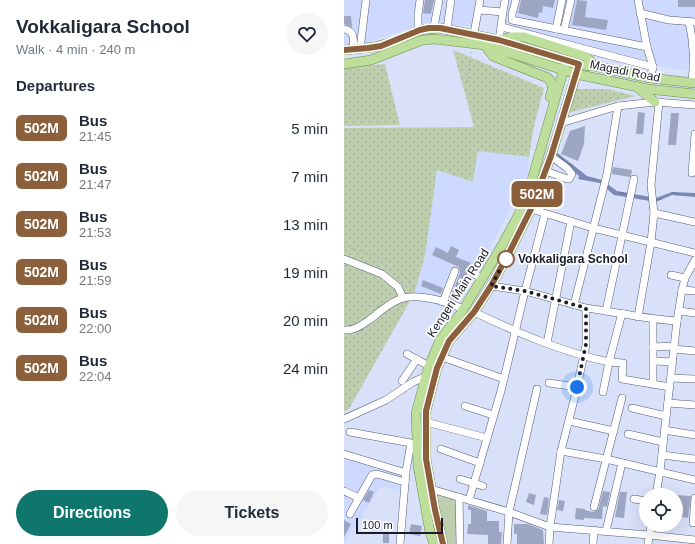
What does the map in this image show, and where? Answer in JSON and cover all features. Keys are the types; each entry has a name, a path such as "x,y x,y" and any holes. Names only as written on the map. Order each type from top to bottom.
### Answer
{"main road":[{"name":"Magadi Road","path":"352,50 381,46 418,31 434,28 447,29 499,40 565,66"},
{"path":"499,40 512,37 524,37 587,56 594,66"},
{"name":"Magadi Road","path":"344,64 371,60 422,40 435,39 485,45 648,89 695,94"},
{"path":"485,45 493,56 548,78 551,81 552,91 542,123 544,135"},
{"name":"Kengeri Main Road","path":"443,544 426,459 426,411 440,340 463,309 500,249 518,216 532,180 565,66"},
{"name":"Magadi Road","path":"578,69 594,66 650,78 694,83"},
{"name":"Kengeri Main Road","path":"434,544 430,532 414,443 416,413 422,392 427,376 442,357 449,341 474,312 491,286 531,209 546,171 578,69"},
{"path":"636,86 657,102"}],"street":[{"path":"352,50 366,0"},
{"path":"418,31 420,0"},
{"path":"434,28 439,0"},
{"path":"447,29 451,0"},
{"path":"472,44 480,0"},
{"path":"499,40 505,0"},
{"path":"516,0 512,20 647,47"},
{"path":"556,29 562,0"},
{"path":"564,30 571,0"},
{"path":"638,0 642,14 647,47 653,66 650,78"},
{"path":"642,0 642,14"},
{"path":"479,10 503,12"},
{"path":"642,14 669,20 692,22 695,49 694,83"},
{"path":"502,27 653,66"},
{"path":"344,29 350,30 353,36 352,50"},
{"path":"638,317 651,242 654,213 651,185 657,102"},
{"name":"Magadi Road","path":"561,123 618,106 657,102 695,105"},
{"path":"574,305 607,174 618,106"},
{"path":"692,173 695,134"},
{"path":"546,171 568,179 570,179 572,174 567,168 551,156"},
{"path":"606,311 634,179"},
{"path":"531,209 594,228 695,253"},
{"path":"654,213 695,222"},
{"path":"469,500 504,379 545,214"},
{"path":"547,343 571,221"},
{"path":"344,259 382,274 398,287 403,298"},
{"path":"657,488 682,290 685,278 694,265"},
{"path":"443,302 456,271"},
{"path":"470,272 482,278"},
{"path":"671,275 685,278"},
{"path":"491,286 525,291 586,308 622,313 653,320 677,321"},
{"path":"682,290 695,291"},
{"path":"344,330 358,327 394,302 403,298 416,296 443,302 463,309"},
{"path":"549,544 561,451 586,344 586,308"},
{"path":"679,311 695,313"},
{"path":"474,312 515,332 584,356 609,362 623,363 622,379 670,386"},
{"path":"603,392 622,313"},
{"path":"653,320 653,383"},
{"path":"653,347 695,351"},
{"path":"407,354 433,370"},
{"path":"442,357 504,379"},
{"path":"402,381 417,359"},
{"path":"654,361 673,362"},
{"path":"344,419 386,400 427,376"},
{"path":"671,378 695,379"},
{"path":"549,383 577,387"},
{"path":"411,384 422,392"},
{"path":"507,544 509,512 537,388"},
{"path":"594,507 622,398"},
{"path":"668,402 695,405"},
{"path":"465,406 493,414"},
{"path":"632,408 666,416"},
{"path":"569,421 614,431"},
{"path":"426,422 487,438"},
{"path":"664,430 695,435"},
{"path":"350,432 414,443 406,474 400,544"},
{"path":"628,434 663,442"},
{"path":"441,449 480,462"},
{"path":"561,451 606,459 695,480"},
{"path":"344,454 406,474"},
{"path":"662,455 695,459"},
{"path":"606,531 622,463"},
{"path":"350,514 372,475 377,474 405,482"},
{"path":"460,479 483,486"},
{"path":"431,489 509,512 550,527 695,540"},
{"path":"344,490 359,498"},
{"path":"459,497 460,544"},
{"path":"693,523 695,498"},
{"path":"634,499 639,500"},
{"path":"593,544 594,530"},
{"path":"648,544 650,532"}],"path":[{"path":"468,81 472,44"},
{"path":"344,246 392,262 411,284 416,296"}],"shaded area":[{"path":"344,0 476,0 473,26 412,27 368,43 344,44"},
{"path":"508,0 695,0 695,70 683,70 648,64 540,35 503,21"},
{"name":"Vokkaligara School","path":"478,151 529,157 527,177 454,315 414,294 425,256 437,169 473,182"},
{"path":"344,450 401,468 399,492 381,486 344,544"}],"green space":[{"path":"453,50 544,88 534,126 529,157 478,151 473,182 437,170 425,256 414,294 349,409 344,411 344,128 474,127"},
{"path":"385,64 400,125 344,126 344,68"},
{"path":"575,89 607,89 636,96 567,113"},
{"path":"437,494 456,498 458,544 447,544"}],"water":[{"path":"555,151 587,176 601,180 617,191 656,198 672,192 695,193 695,197 672,195 656,202 614,195 600,183 578,179 579,176 553,156"}],"building":[{"path":"425,0 434,0 431,14 423,13"},
{"path":"521,0 555,0 553,8 543,6 542,13 539,12 538,18 518,13"},
{"path":"577,0 587,1 585,17 608,20 606,30 572,25"},
{"path":"678,0 695,0 695,7 678,7"},
{"path":"344,16 351,16 352,27 344,24"},
{"path":"638,112 645,113 643,134 636,134"},
{"path":"671,113 679,113 676,145 668,145"},
{"path":"585,126 584,144 578,161 561,154 570,131"},
{"path":"613,167 632,170 630,177 612,174"},
{"path":"451,246 459,250 456,257 471,263 465,270 466,274 454,300 450,298 460,273 459,267 432,255 436,247 448,253"},
{"path":"423,280 443,288 441,294 421,286"},
{"path":"369,490 374,492 369,503 363,500"},
{"path":"603,491 610,492 607,507 603,506 602,519 575,519 576,508 593,512 598,510"},
{"path":"620,492 627,492 624,518 615,517"},
{"path":"529,493 536,495 534,505 526,502"},
{"path":"683,495 691,496 688,518 683,517"},
{"path":"544,497 549,498 547,515 540,514"},
{"path":"559,500 565,501 563,511 557,510"},
{"path":"468,505 487,511 487,521 499,521 499,532 502,532 501,544 488,544 488,535 467,534 468,524 471,524 471,510 468,510"},
{"path":"344,520 351,524 344,537"},
{"path":"411,524 422,526 420,536 409,534"},
{"path":"514,524 528,524 543,530 544,544 517,544 517,534 514,534"},
{"path":"383,533 389,533 389,543 383,543"}],"bus line":[{"name":"502M","path":"344,50 381,46 420,30 429,28 445,28 499,40 579,64 551,156 531,209 491,286 474,312 449,341 437,368 426,411 426,459 443,544"}],"place":[{"name":"Vokkaligara School","path":"506,259"}],"route":[{"path":"506,259 491,286 525,291 586,308 586,344 577,387"}]}
